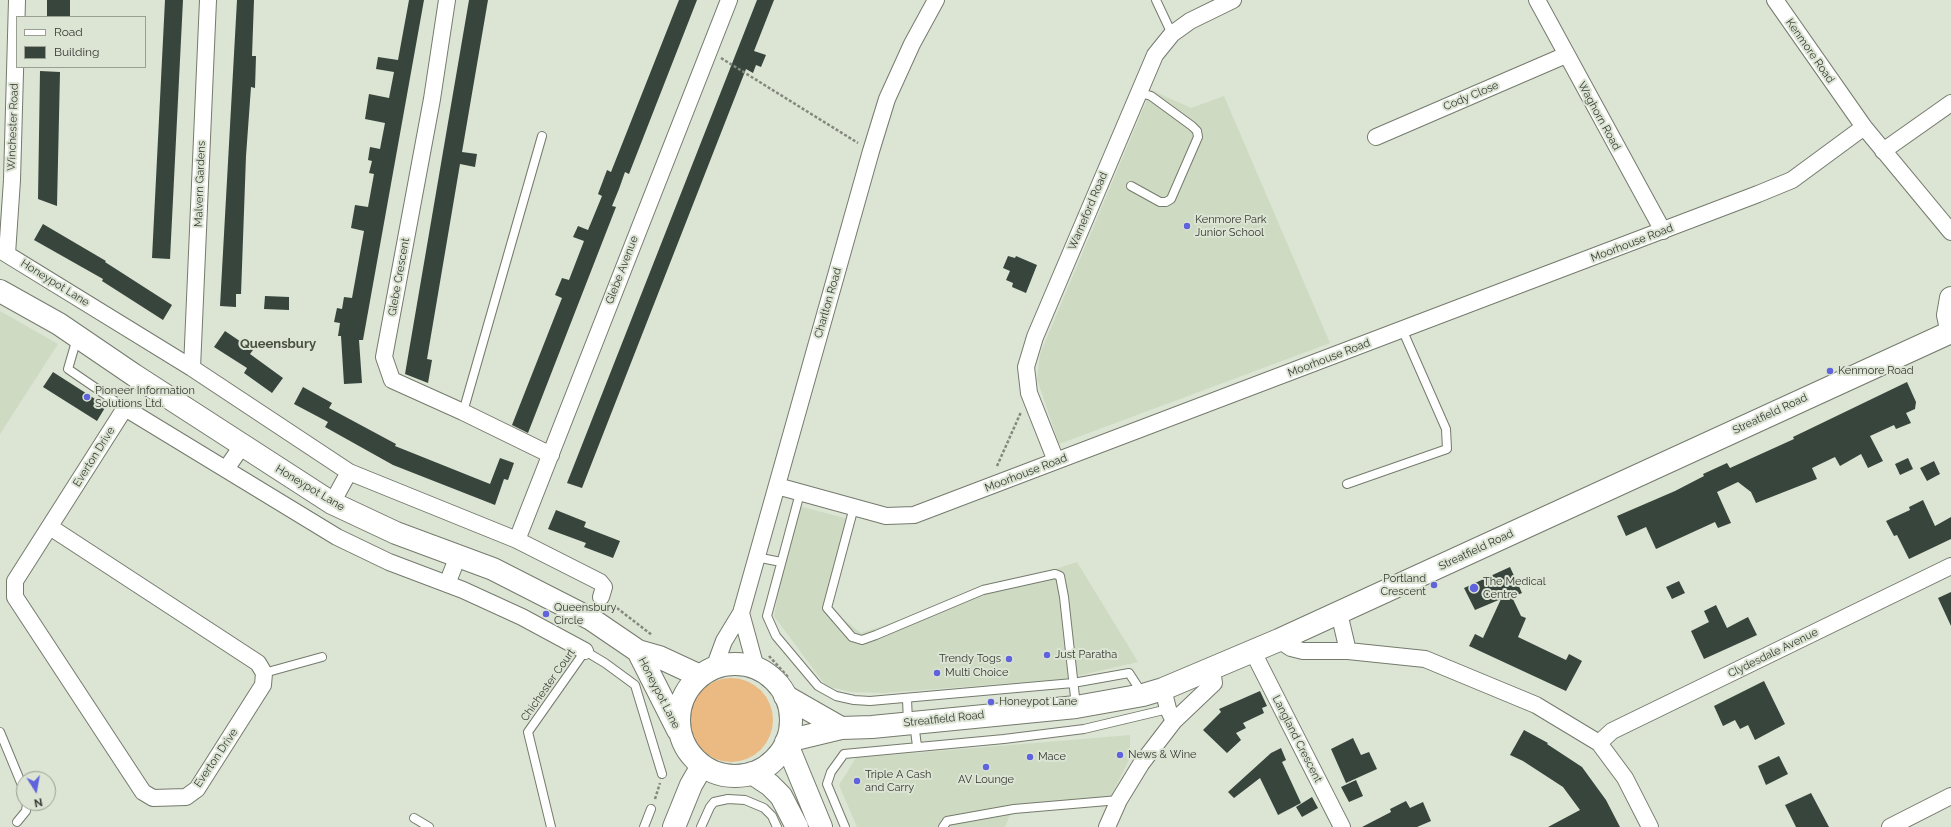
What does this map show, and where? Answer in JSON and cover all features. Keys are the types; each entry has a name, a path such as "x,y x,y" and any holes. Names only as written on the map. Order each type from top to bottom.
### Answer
{"main road":[{"name":"Honeypot Lane","path":"0,291 33,308 242,446 332,503 396,533 493,569 590,619 638,651 707,672"},
{"name":"Streatfield Road","path":"787,742 841,728 1076,706 1143,695 1168,706 1212,670 1339,613 1951,330 1948,315 1951,298"},
{"name":"Honeypot Lane","path":"638,651 680,735"},
{"path":"728,664 742,664 756,668 768,675 778,684 790,708 791,721 787,742 778,756 766,766 752,773 733,776 715,773 702,766 687,750 680,735 678,719 681,702 687,690 707,672 728,664"},
{"path":"785,696 841,728"},
{"path":"787,742 821,827"},
{"path":"674,827 691,785 702,766"},
{"path":"752,773 770,785 781,796 797,827"}],"street":[{"name":"Winchester Road","path":"17,0 17,16"},
{"name":"Malvern Gardens","path":"192,368 208,0"},
{"name":"Glebe Crescent","path":"447,0 432,99 384,357 392,380 463,412 550,455"},
{"name":"Glebe Avenue","path":"517,540 729,0"},
{"name":"Charlton Road","path":"707,672 741,613 887,99 912,44 936,0"},
{"name":"Warneford Road","path":"1056,461 1029,393 1026,367 1035,337 1155,54 1172,34 1190,21 1232,0"},
{"name":"Waghorn Road","path":"1537,0 1663,231"},
{"name":"Kenmore Road","path":"1775,0 1864,126 1951,232"},
{"name":"Winchester Road","path":"4,252 12,180 16,36"},
{"name":"Cody Close","path":"1376,137 1566,55"},
{"path":"1884,151 1951,103"},
{"name":"Moorhouse Road","path":"776,486 886,516 914,515 1663,231 1792,180 1864,126"},
{"name":"Honeypot Lane","path":"4,252 192,368 349,472 517,540 600,582 604,587 602,597"},
{"path":"126,408 337,537 389,562 447,584 522,617 585,651"},
{"name":"Everton Drive","path":"126,408 15,581 15,597 142,792 153,798 186,797 197,789 263,685 264,673"},
{"path":"226,469 242,446"},
{"path":"332,503 349,472"},
{"path":"50,527 258,663 264,673"},
{"path":"447,584 458,556"},
{"name":"Clydesdale Avenue","path":"1599,743 1612,731 1951,566"},
{"path":"741,613 756,668"},
{"path":"1339,613 1348,651"},
{"path":"1279,640 1291,648 1303,651 1348,651 1425,659 1536,704 1599,743 1625,778 1650,827"},
{"name":"Langland Crescent","path":"1253,652 1342,827"},
{"path":"1107,827 1119,800 1141,764 1168,706 1214,682 1212,670"},
{"path":"1890,827 1951,796"}],"lane":[{"path":"1156,0 1172,34"},
{"path":"1131,186 1160,202 1166,202 1171,199 1198,137 1197,132 1192,126 1151,96 1138,92"},
{"path":"463,412 542,136"},
{"path":"1348,484 1447,449 1446,429 1402,330"},
{"path":"77,337 68,369 126,408"},
{"path":"800,493 766,616 776,636 818,686 836,696 854,700 870,701 907,699 1073,683 1129,673 1143,695"},
{"path":"854,507 827,608 852,637 862,640 876,635 983,590 1055,574 1060,576 1064,597 1076,706"},
{"path":"756,557 781,562"},
{"path":"585,651 635,685 662,774"},
{"name":"Chichester Court","path":"551,826 528,732 585,651"},
{"path":"264,673 322,657"},
{"path":"907,699 917,746"},
{"path":"845,827 827,784 831,772 844,754 1004,739 1084,729 1168,706"},
{"path":"0,732 16,771"},
{"path":"701,827 710,807 714,802 728,799 745,800 760,805 772,816 776,827"},
{"path":"943,827 947,821 1014,809 1119,800"},
{"path":"644,827 651,809"},
{"path":"17,822 26,811"},
{"path":"414,818 429,827"}],"path":[{"path":"709,51 871,151"},
{"path":"988,488 1029,393"},
{"path":"627,617 634,623"},
{"path":"651,809 662,774"}],"shaded area":[{"name":"Kenmore Park Junior School","path":"1151,90 1191,108 1224,96 1330,343 1059,444 1037,379 1040,354"},
{"path":"0,311 58,344 0,434"},
{"path":"795,505 852,520 829,608 861,633 1077,562 1138,662 1064,679 884,693 851,692 826,686 774,616"},
{"path":"731,678 747,681 761,690 770,704 773,720 770,736 761,750 747,759 731,762 715,759 701,750 692,736 689,720 692,704 701,690 715,681"},
{"path":"1130,735 1130,758 1110,798 1013,807 1005,827 857,827 839,785 856,758"}],"building":[{"path":"47,0 70,0 70,16 47,16"},
{"path":"165,0 183,0 170,259 152,258"},
{"path":"237,0 254,0 252,56 256,56 255,88 251,87 246,156 241,294 236,294 236,307 220,306"},
{"path":"409,0 424,0 363,340 359,340 362,383 344,384 341,336 338,336 340,323 334,322 337,308 342,309 344,297 352,298 364,231 351,228 355,205 368,207 374,174 369,173 372,161 368,160 370,147 380,149 385,123 365,119 369,94 389,98 394,72 376,69 378,57 398,60"},
{"path":"469,0 488,0 462,152 477,154 475,167 460,164 427,359 432,360 428,383 405,374"},
{"path":"679,0 697,0 629,174 625,172 612,206 616,207 528,433 512,425 562,298 555,295 562,278 569,280 584,241 573,237 578,226 588,230 602,196 598,194 607,170 611,172"},
{"path":"757,0 774,0 754,51 766,55 761,67 756,65 753,73 746,69 582,488 567,483"},
{"path":"40,71 60,72 57,206 38,199"},
{"path":"43,224 106,261 105,262 172,305 163,320 102,281 103,279 34,240"},
{"path":"1008,256 1015,258 1016,256 1037,265 1026,293 1012,287 1013,283 1006,280 1010,271 1003,268"},
{"path":"265,296 289,297 289,310 264,309"},
{"path":"225,331 253,350 250,354 283,378 272,393 244,373 247,368 214,347"},
{"path":"53,372 106,406 97,421 43,387"},
{"path":"1907,382 1916,402 1915,409 1906,413 1911,423 1896,429 1894,425 1870,436 1883,461 1868,468 1861,454 1840,466 1835,457 1812,468 1817,479 1756,503 1751,492 1738,482 1717,492 1731,523 1718,528 1715,522 1656,549 1646,527 1626,536 1617,516 1675,491 1704,476 1703,474 1727,463 1730,468 1794,439 1793,437"},
{"path":"303,387 332,403 329,408 396,444 395,446 490,484 500,458 514,463 508,480 504,479 495,505 393,465 325,427 328,422 294,404"},
{"path":"1908,458 1913,469 1900,475 1895,464"},
{"path":"1934,461 1940,474 1927,481 1920,468"},
{"path":"1923,500 1935,526 1951,517 1951,539 1909,559 1897,535 1894,536 1886,521 1910,510 1909,507"},
{"path":"556,510 586,522 584,527 620,541 613,558 584,547 586,543 548,529"},
{"path":"1510,567 1522,593 1512,597 1521,616 1526,618 1518,637 1566,660 1569,654 1582,661 1566,691 1469,646 1475,634 1483,638 1501,599 1475,610 1464,588"},
{"path":"1679,581 1685,593 1672,599 1666,587"},
{"path":"1951,592 1951,626 1938,598"},
{"path":"1716,605 1727,628 1748,617 1757,635 1704,659 1691,631 1709,622 1704,611"},
{"path":"1764,681 1785,724 1755,740 1748,725 1740,729 1735,720 1723,726 1714,706"},
{"path":"1260,691 1267,706 1262,708 1264,713 1243,723 1246,728 1236,733 1241,740 1227,753 1203,730 1221,712 1219,709"},
{"path":"1524,730 1548,743 1547,744 1582,767 1606,800 1620,827 1548,827 1580,810 1563,787 1523,761 1510,755"},
{"path":"1353,738 1361,755 1369,752 1377,769 1346,783 1331,749"},
{"path":"1281,748 1286,760 1282,762 1301,803 1278,815 1260,778 1234,798 1228,792 1271,753"},
{"path":"1779,756 1788,774 1766,785 1758,766"},
{"path":"1356,780 1363,796 1349,802 1341,787"},
{"path":"1811,793 1829,827 1796,827 1785,805"},
{"path":"1312,797 1318,808 1302,817 1296,807"},
{"path":"1406,801 1410,808 1423,802 1431,821 1417,827 1362,827 1391,812 1390,809"}],"place":[{"name":"Kenmore Park Junior School","path":"1187,226"},
{"name":"Kenmore Road","path":"1830,371"},
{"name":"Pioneer Information Solutions Ltd.","path":"87,397"},
{"name":"Portland Crescent","path":"1434,585"},
{"name":"The Medical Centre","path":"1474,588"},
{"name":"Queensbury Circle","path":"546,614"},
{"name":"Just Paratha","path":"1047,655"},
{"name":"Trendy Togs","path":"1009,659"},
{"name":"Multi Choice","path":"937,673"},
{"name":"Honeypot Lane","path":"991,702"},
{"name":"News & Wine","path":"1120,755"},
{"name":"Mace","path":"1030,757"},
{"name":"AV Lounge","path":"986,767"},
{"name":"Triple A Cash and Carry","path":"857,781"}],"district":[{"name":"Queensbury","path":"278,344"}]}
